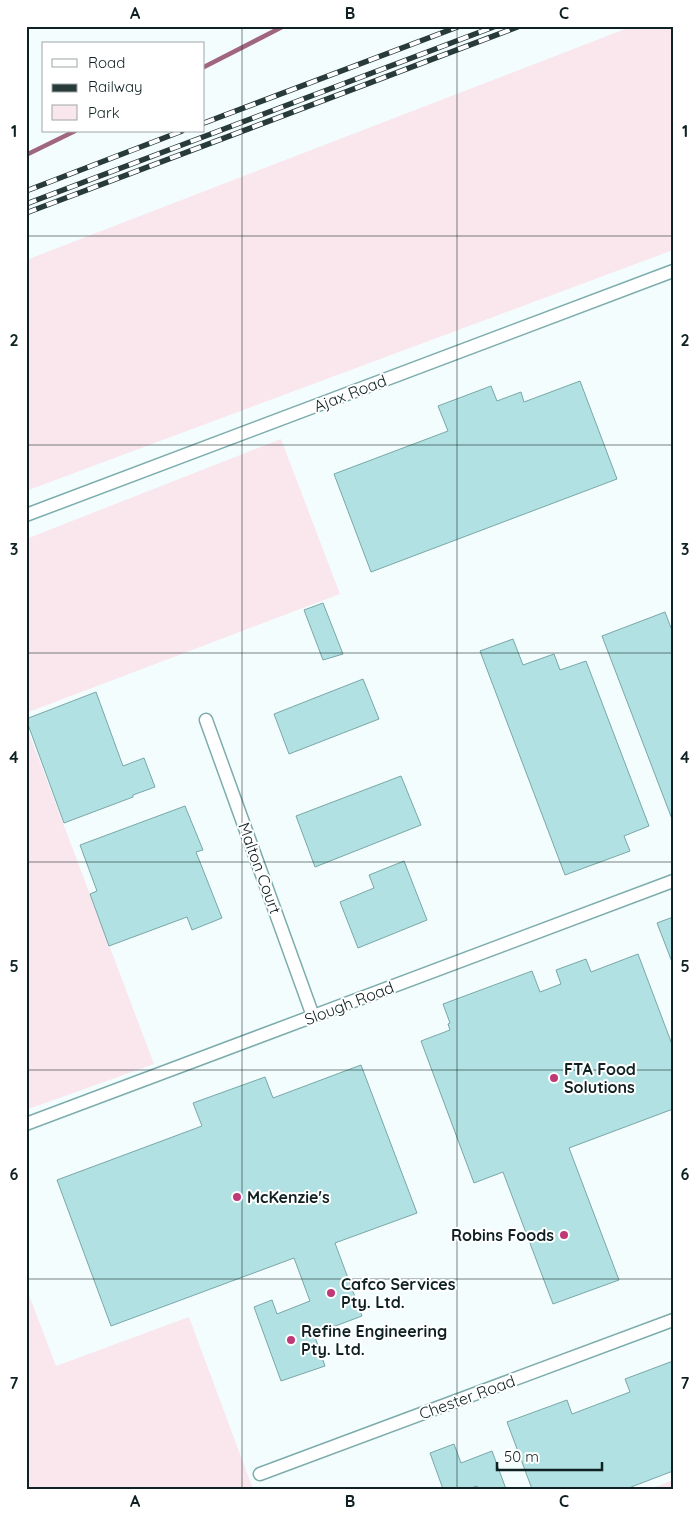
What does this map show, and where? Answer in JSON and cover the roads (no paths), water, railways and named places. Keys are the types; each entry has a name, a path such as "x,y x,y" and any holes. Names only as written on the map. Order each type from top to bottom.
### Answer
{"street":[{"name":"Ajax Road","path":"26,515 673,271"},
{"name":"Malton Court","path":"206,720 313,1016"},
{"name":"Slough Road","path":"26,1124 673,881"},
{"name":"Chester Road","path":"260,1474 673,1320"}],"waterway":[{"path":"205,66 284,26"},
{"path":"26,155 73,132"}],"railway":[{"path":"205,123 460,26"},
{"path":"26,204 496,26"},
{"path":"26,213 520,26"},
{"path":"26,191 179,132"}],"place":[{"name":"FTA Food Solutions","path":"554,1078"},
{"name":"McKenzie's","path":"237,1197"},
{"name":"Robins Foods","path":"564,1235"},
{"name":"Cafco Services Pty. Ltd.","path":"331,1293"},
{"name":"Refine Engineering Pty. Ltd.","path":"291,1340"}]}
